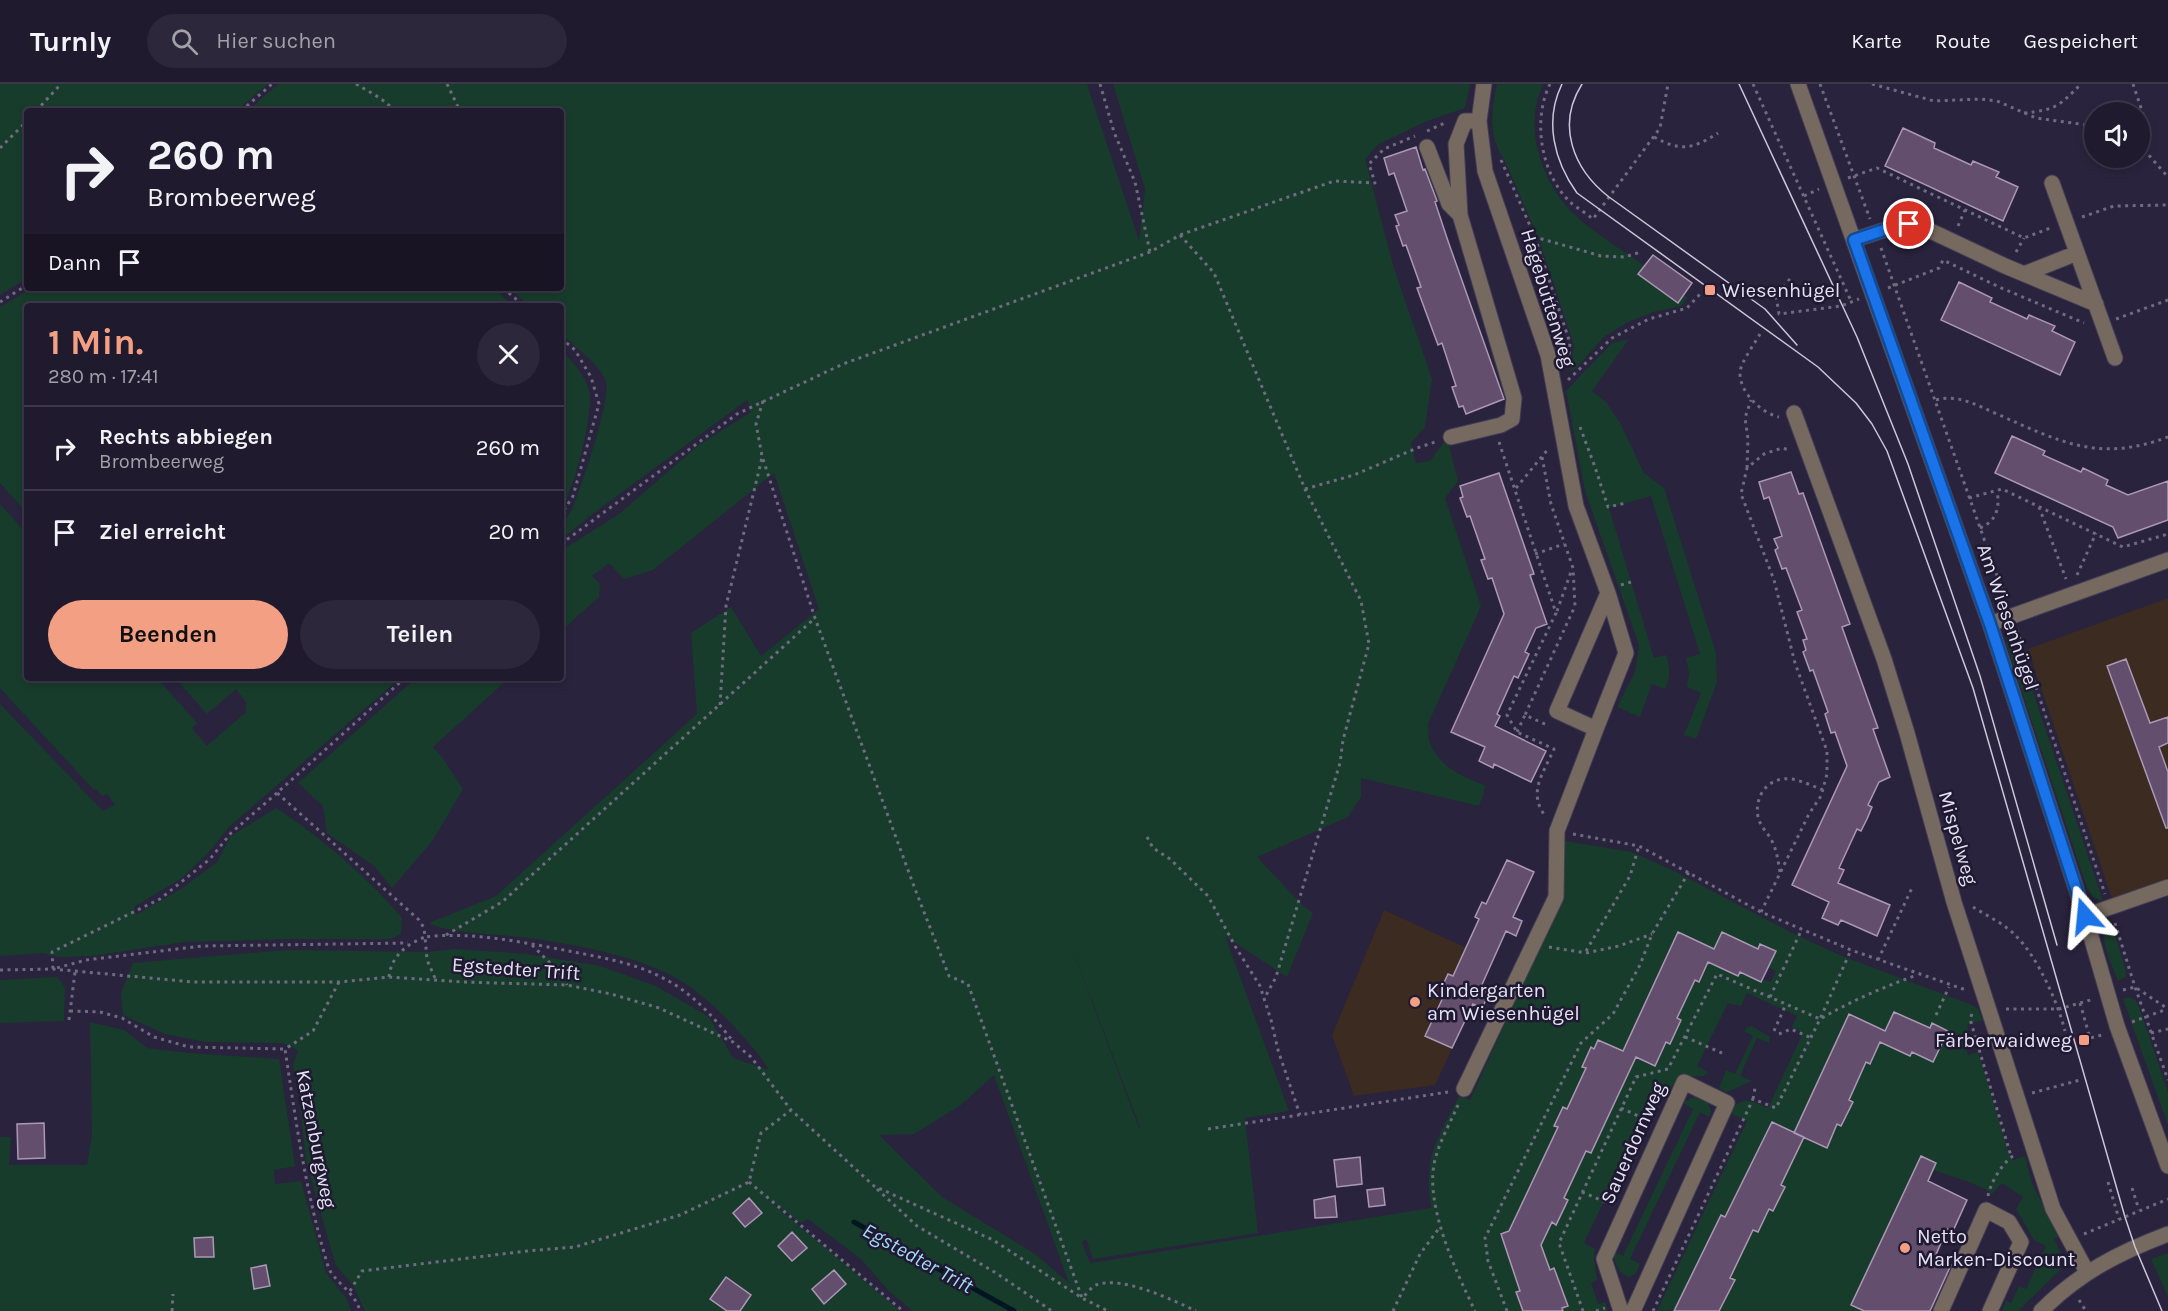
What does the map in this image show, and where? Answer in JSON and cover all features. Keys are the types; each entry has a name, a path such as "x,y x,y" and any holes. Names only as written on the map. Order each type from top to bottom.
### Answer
{"street":[{"name":"Hagebuttenweg","path":"1464,1089 1556,897 1557,831 1626,653 1608,593 1576,506 1561,422 1560,384 1485,171 1472,121 1484,84"},
{"name":"Am Wiesenhügel","path":"1798,84 1990,624 2085,916 2113,1015 2168,1167"},
{"path":"1451,437 1502,425 1512,419 1514,398 1460,215 1456,144 1472,121"},
{"path":"1427,147 1449,204 1460,215"},
{"path":"2052,183 2115,358"},
{"path":"1854,240 1899,225 1920,226 2096,304"},
{"path":"2024,274 2078,253"},
{"name":"Mispelweg","path":"1794,413 1884,659 1954,902 2053,1209 2087,1272"},
{"path":"1990,624 2012,616 2073,586 2168,560"},
{"path":"1596,729 1557,711 1608,593"},
{"path":"2085,916 2168,887"},
{"name":"Sauerdornweg","path":"1613,1310 1604,1259 1684,1082 1727,1103 1633,1311"},
{"path":"1941,1311 1986,1210 2009,1222 2021,1242 1990,1311"},
{"path":"2041,1311 2070,1284 2087,1272 2109,1259 2168,1234"}],"path":[{"path":"39,108 61,84"},
{"path":"244,108 272,84"},
{"path":"356,84 392,108"},
{"path":"447,84 459,108"},
{"path":"1100,84 1114,132 1135,182 1150,252"},
{"path":"1550,84 1542,109 1541,130 1549,171 1570,202 1593,219 1660,128 1668,84"},
{"path":"1753,84 1851,301"},
{"path":"1820,84 1896,285 2012,616 2168,1080"},
{"path":"1872,84 1934,101 1981,99 1997,101 2036,118 2057,123 2084,125"},
{"path":"2023,113 2048,111 2057,107 2081,84"},
{"path":"2133,84 2139,102"},
{"path":"1427,131 1449,122 1472,121"},
{"path":"0,148 24,124"},
{"path":"1654,137 1674,147 1683,148 1702,143 1718,133"},
{"path":"564,542 698,441 737,414 763,401 843,364 1150,252 1180,235 1334,181 1375,183 1369,164 1384,149 1416,135"},
{"path":"2150,156 2168,177"},
{"path":"1499,158 1504,164 1535,237 1570,343 1560,384"},
{"path":"1854,175 1877,168 2024,238 2114,206 2168,205"},
{"path":"1804,196 1820,189"},
{"path":"1180,235 1214,273 1305,489 1361,601 1369,644 1343,740 1340,764 1276,977 1264,999"},
{"path":"1535,237 1601,256 1624,257 1641,252"},
{"path":"1790,279 1776,297 1779,314 1841,306 1896,285"},
{"path":"0,302 24,287"},
{"path":"506,291 520,303"},
{"path":"1560,384 1612,338 1649,319 1687,308 1701,293"},
{"path":"1760,334 1740,370 1741,381 1751,400 1774,416 1794,413"},
{"path":"564,341 575,350 591,377 599,404 573,496 564,510"},
{"path":"1936,400 1949,397 1967,401 2054,439 2088,448 2128,449 2168,437"},
{"path":"1751,400 1745,418 1748,439 1747,468 1741,494 1774,580 1795,663 1827,751 1827,774 1821,796 1809,814 1761,912"},
{"path":"763,401 756,424 762,456 815,618 915,889 950,976 968,984 1082,1298 1095,1285 1120,1283 1166,1296 1196,1311"},
{"path":"1561,422 1577,422 1608,507 1626,503"},
{"path":"1493,427 1516,488 1535,554 1556,613"},
{"path":"1305,489 1354,475 1417,448 1451,437"},
{"path":"1516,488 1553,442"},
{"path":"1747,468 1764,454 1782,448 1809,453"},
{"path":"720,706 726,606 762,456"},
{"path":"1517,732 1575,606 1573,568 1551,504 1542,457"},
{"path":"1969,498 2002,489 2123,547 2168,534"},
{"path":"1980,528 1993,521 1999,501 1997,490"},
{"path":"2038,505 2067,581 2073,586 2096,533"},
{"path":"1535,554 1564,544"},
{"path":"1573,568 1556,613 1507,715 1517,732 1554,749 1536,789 1539,808 1557,831 1639,846 1761,912 1851,950 2011,1010 2059,1009"},
{"path":"446,935 502,902 815,618"},
{"path":"402,681 231,833 210,859 160,899 52,952 53,969 86,960 202,946 408,943 425,937 446,935 531,944 626,962 662,977 686,992 713,1016 733,1042"},
{"path":"1525,715 1557,730"},
{"path":"1780,873 1776,850 1758,819 1759,794 1775,781 1791,779 1823,790"},
{"path":"277,793 419,920 424,928 427,960 436,979"},
{"path":"1147,837 1154,848 1170,859 1208,896 1260,986 1300,1115"},
{"path":"1586,952 1630,876 1639,846"},
{"path":"1507,1311 1488,1261 1485,1238 1581,1043 1613,1014 1640,965 1652,934 1689,872"},
{"path":"1878,960 1912,888"},
{"path":"1954,902 1964,901 2016,935 2031,954 2059,1009 2066,1031"},
{"path":"1770,997 1802,929"},
{"path":"1535,944 1586,952 1619,946 1652,934"},
{"path":"389,976 390,969 408,943"},
{"path":"531,944 564,977 567,985"},
{"path":"1753,1099 1776,1108 1851,950"},
{"name":"Egstedter Trift","path":"0,970 53,969 193,982 339,982 389,976 462,982 567,985 611,994 658,1008 733,1042 751,1058 791,1110 874,1186 993,1240 1082,1298 1108,1311"},
{"path":"69,1020 75,971"},
{"path":"1820,1019 1849,1002 1919,974"},
{"name":"Katzenburgweg","path":"339,982 313,1031 285,1049 301,1162 329,1270 350,1291 360,1311"},
{"path":"1936,1015 1949,986"},
{"path":"1984,999 1970,1019 2011,1156"},
{"path":"2080,1003 2090,1038 2105,1034"},
{"path":"1774,1031 1786,1004"},
{"path":"2132,1022 2168,1010"},
{"path":"70,1011 100,1012 122,1018 154,1037 189,1047 285,1049"},
{"path":"1779,1034 1791,1029 1811,1038"},
{"path":"2151,1033 2168,1029"},
{"path":"1685,1036 1724,1054"},
{"path":"2016,1097 2080,1080"},
{"path":"1653,1311 1753,1099 1755,1088"},
{"path":"1208,1129 1464,1089"},
{"path":"1464,1089 1436,1157 1432,1181 1440,1227 1475,1311"},
{"path":"1621,1108 1663,1128"},
{"path":"350,1291 362,1272 575,1247 680,1215 748,1182 761,1133 791,1110"},
{"path":"1986,1210 1989,1188 2011,1156 2033,1149"},
{"path":"748,1182 903,1311"},
{"path":"2108,1182 2119,1219"},
{"path":"874,1186 917,1226 996,1273 1052,1311"},
{"path":"2132,1188 2139,1210"},
{"path":"1582,1192 1602,1201"},
{"path":"2070,1239 2168,1199"},
{"path":"1393,1311 1420,1254 1440,1227"},
{"path":"172,1311 173,1294"},
{"path":"1596,1311 1613,1310"}],"shaded area":[{"path":"2168,598 2168,878 2112,899 2028,649"},
{"name":"Kindergarten am Wiesenhügel","path":"1384,910 1493,960 1480,989 1486,1000 1482,1008 1473,1004 1435,1085 1354,1096 1332,1035"}],"green space":[{"path":"0,84 268,84 240,108 24,108 24,280 0,295"},
{"path":"278,84 1087,84 1139,241 1145,189 1113,84 1470,84 1465,108 1427,121 1379,144 1365,159 1394,268 1432,379 1425,427 1411,443 1416,463 1430,461 1447,438 1458,481 1445,498 1481,606 1428,724 1429,741 1446,765 1461,775 1486,786 1479,806 1361,778 1361,797 1348,817 1257,857 1302,905 1313,913 1287,977 1225,936 1289,1111 1245,1118 1258,1233 1093,1259 1086,1239 1082,1242 1090,1263 1431,1208 1429,1176 1431,1157 1459,1096 1470,1100 1563,897 1565,841 1632,852 1842,956 1978,1009 1983,1020 1967,1025 1971,1038 1964,1040 1968,1055 1978,1052 2009,1154 2013,1160 2025,1156 2032,1183 2058,1237 2054,1239 2061,1257 2061,1269 2018,1311 2002,1311 2006,1301 2011,1303 2019,1286 2026,1289 2046,1246 2034,1240 2016,1209 2023,1197 2002,1183 1992,1194 1973,1184 1933,1170 1864,1311 1714,1311 1723,1304 1734,1280 1730,1278 1753,1230 1758,1232 1769,1209 1774,1211 1785,1187 1781,1185 1804,1137 1827,1148 1837,1124 1841,1126 1852,1102 1849,1100 1866,1062 1871,1063 1880,1042 1910,1056 1915,1045 1927,1034 1924,1026 1894,1012 1885,1031 1849,1014 1794,1133 1771,1122 1725,1217 1721,1215 1675,1310 1657,1311 1747,1121 1730,1113 1738,1103 1743,1101 1751,1101 1768,1108 1803,1033 1792,1027 1797,1016 1747,993 1741,1006 1728,1003 1697,1066 1708,1072 1704,1076 1680,1078 1665,1099 1654,1094 1584,1243 1595,1249 1597,1280 1591,1283 1598,1304 1605,1302 1608,1311 1563,1311 1562,1308 1568,1306 1555,1268 1550,1270 1541,1245 1552,1222 1556,1224 1568,1200 1564,1198 1586,1151 1591,1153 1636,1057 1666,1042 1670,1044 1681,1020 1677,1018 1695,980 1699,981 1708,962 1738,976 1743,965 1746,975 1761,982 1763,979 1771,982 1776,971 1768,967 1776,951 1761,944 1755,954 1752,946 1722,932 1714,949 1678,932 1623,1051 1599,1040 1594,1049 1591,1048 1582,1066 1586,1068 1567,1109 1562,1107 1554,1125 1558,1127 1509,1231 1501,1234 1520,1291 1516,1293 1523,1311 913,1311 888,1290 861,1259 808,1219 801,1223 765,1197 900,1311 365,1311 353,1285 336,1266 306,1161 293,1065 298,1050 282,1043 206,1042 165,1034 123,1015 121,993 133,963 287,950 428,952 455,949 526,954 600,966 656,986 709,1017 733,1058 769,1070 755,1050 719,1011 691,987 666,972 623,957 576,946 530,938 456,931 429,923 496,896 697,714 691,633 731,607 761,656 819,609 774,473 653,570 624,579 609,563 592,576 600,584 599,597 564,628 564,549 619,514 699,445 751,412 747,400 564,538 564,524 575,502 595,440 604,404 606,381 593,363 564,337 564,303 526,303 512,291 564,291 564,108 251,108","holes":["1063,924 1140,1127 1139,1128","994,1075 1069,1283 1035,1254 942,1197 879,1135 914,1134 961,1105"]},
{"path":"1497,84 1543,84 1537,100 1535,133 1542,165 1558,195 1584,223 1645,266 1639,275 1678,303 1684,295 1688,298 1681,306 1653,312 1628,322 1604,337 1570,372 1574,345 1540,242 1493,133 1492,115"},
{"path":"27,291 497,291 510,303 24,303 24,510 0,483 0,307"},
{"path":"1629,339 1592,391 1606,402 1620,423 1644,473 1664,488 1716,653 1717,682 1696,739 1684,735 1701,693 1687,687 1689,673 1686,658 1700,654 1651,496 1609,508 1654,658 1666,655 1669,676 1665,689 1652,684 1640,717 1617,707 1635,672 1639,645 1585,491 1566,391 1612,343"},
{"path":"564,353 584,378 590,397 588,422 581,455 564,504"},
{"path":"0,504 24,531 24,681 160,681 197,723 192,728 207,746 246,712 246,702 236,689 207,714 178,681 397,681 229,827 208,853 182,878 134,907 136,915 181,889 217,862 231,836 276,808 326,844 375,888 402,918 401,934 390,939 184,942 92,956 59,957 43,953 0,956 0,704 103,811 115,805 107,794 102,796 96,789 94,790 0,688"},
{"path":"2012,629 2103,901 2093,897 2087,888 2007,647 2006,636"},
{"path":"413,681 506,681 433,747 463,789 433,840 392,888 374,866 327,833 323,806 298,783"},
{"path":"2110,920 2126,971 2125,977 2118,981 2104,941 2106,926"},
{"path":"57,977 65,987 64,1021 0,1023 0,980"},
{"path":"2129,997 2136,1001 2139,1007 2168,1092 2168,1125 2123,999"},
{"path":"90,1022 124,1030 147,1048 279,1059 295,1166 274,1170 275,1184 301,1181 326,1273 347,1299 351,1311 0,1311 0,1137 11,1137 9,1165 87,1165 92,1134"},
{"path":"1752,1026 1770,1037 1769,1043 1757,1038 1740,1076 1752,1081 1727,1092 1719,1088 1726,1070 1735,1074 1753,1036 1744,1031 1747,1027"},
{"path":"1694,1097 1708,1103 1711,1112 1709,1117 1700,1112 1630,1259 1640,1264 1636,1273 1630,1277 1626,1276 1618,1268 1614,1252 1623,1256 1693,1109 1684,1104"},
{"path":"2168,1253 2168,1297 2151,1259"}],"building":[{"path":"1903,128 1935,143 1934,148 1971,165 1973,161 1999,172 1996,177 2018,187 2003,221 1885,166"},
{"path":"1416,147 1423,170 1425,169 1437,201 1435,202 1448,241 1504,399 1466,414 1463,406 1459,407 1452,387 1456,386 1442,343 1438,345 1417,288 1421,287 1406,245 1403,246 1396,226 1399,225 1395,215 1407,211 1394,173 1389,175 1384,158"},
{"path":"1653,255 1692,283 1678,303 1638,274"},
{"path":"1959,282 1992,298 1990,302 2027,319 2029,315 2055,326 2052,331 2075,342 2060,375 1941,320"},
{"path":"2012,436 2045,451 2043,455 2081,472 2083,468 2108,480 2106,485 2128,495 2168,481 2168,520 2118,538 2113,527 1995,473"},
{"path":"1791,472 1799,494 1803,493 1850,624 1842,627 1878,728 1873,729 1890,777 1879,782 1868,805 1872,807 1867,819 1861,831 1857,829 1839,868 1844,870 1838,883 1890,905 1877,936 1841,920 1838,925 1822,918 1829,902 1792,885 1847,766 1835,732 1831,733 1825,714 1828,712 1813,670 1810,671 1803,652 1806,650 1803,640 1807,639 1797,612 1802,610 1786,568 1782,569 1775,550 1778,548 1774,539 1782,536 1769,497 1764,499 1759,482"},
{"path":"1499,473 1534,574 1530,575 1547,624 1536,628 1525,652 1529,654 1518,678 1514,676 1497,714 1500,716 1495,726 1546,751 1531,782 1494,764 1493,768 1479,761 1485,747 1451,732 1504,614 1492,578 1488,579 1481,560 1485,559 1470,516 1467,517 1460,498 1463,497 1460,486"},
{"path":"2126,659 2150,723 2168,717 2168,743 2159,747 2168,772 2168,828 2166,828 2107,666"},
{"path":"1507,860 1534,872 1513,917 1522,921 1516,936 1506,931 1480,989 1489,993 1486,1000 1482,1008 1473,1004 1452,1048 1425,1036 1446,991 1441,989 1448,974 1453,976 1479,919 1475,917 1482,902 1486,904"},
{"path":"1678,932 1714,949 1722,932 1758,949 1760,944 1776,951 1761,982 1740,972 1738,976 1708,962 1699,982 1695,980 1677,1018 1681,1020 1670,1044 1666,1042 1655,1066 1636,1057 1591,1153 1586,1151 1564,1198 1568,1200 1556,1225 1552,1222 1541,1245 1550,1270 1554,1268 1568,1306 1562,1308 1563,1311 1523,1311 1516,1292 1520,1291 1501,1234 1509,1231 1558,1127 1554,1126 1563,1107 1567,1109 1586,1068 1582,1067 1591,1047 1594,1049 1598,1040 1623,1051"},
{"path":"1894,1012 1930,1028 1932,1023 1948,1031 1933,1062 1912,1052 1910,1056 1880,1042 1870,1064 1866,1062 1849,1100 1853,1102 1841,1126 1837,1124 1827,1148 1794,1133 1849,1014 1885,1031"},
{"path":"1772,1122 1804,1137 1781,1185 1785,1187 1773,1211 1769,1209 1758,1232 1753,1230 1730,1278 1735,1280 1719,1311 1674,1311 1721,1215 1725,1217"},
{"path":"44,1123 45,1158 18,1159 17,1124"},
{"path":"1921,1156 1936,1163 1928,1181 1967,1200 1953,1231 1947,1229 1935,1257 1951,1265 1930,1311 1864,1311 1851,1305"},
{"path":"1360,1157 1362,1184 1337,1187 1334,1160"},
{"path":"1383,1188 1385,1205 1369,1207 1367,1190"},
{"path":"1335,1196 1337,1217 1315,1218 1314,1200"},
{"path":"749,1198 762,1213 745,1227 733,1213"},
{"path":"792,1232 807,1248 792,1261 778,1246"},
{"path":"213,1237 214,1257 195,1257 194,1238"},
{"path":"266,1265 270,1286 254,1289 251,1268"},
{"path":"834,1270 846,1284 824,1304 812,1289"},
{"path":"726,1277 751,1295 740,1311 727,1311 710,1299"}],"waterway":[{"name":"Egstedter Trift","path":"854,1222 1014,1311"}],"tram line":[{"path":"1562,84 1554,112 1554,140 1562,168 1577,193 1818,367 1856,403 1872,424 1887,451 1973,688 2125,1217 2162,1311"},
{"path":"1582,84 1574,99 1570,115 1572,145 1578,160 1596,186 1765,309 1797,345"},
{"path":"1739,84 1857,337 1908,464 1980,676 2057,945"}],"place":[{"name":"Wiesenhügel","path":"1710,290"},
{"name":"Kindergarten am Wiesenhügel","path":"1415,1002"},
{"name":"Färberwaidweg","path":"2084,1040"},
{"name":"Netto Marken-Discount","path":"1905,1248"}],"route":[{"path":"1909,224 1899,225 1854,240 1990,624 2085,916"}]}
